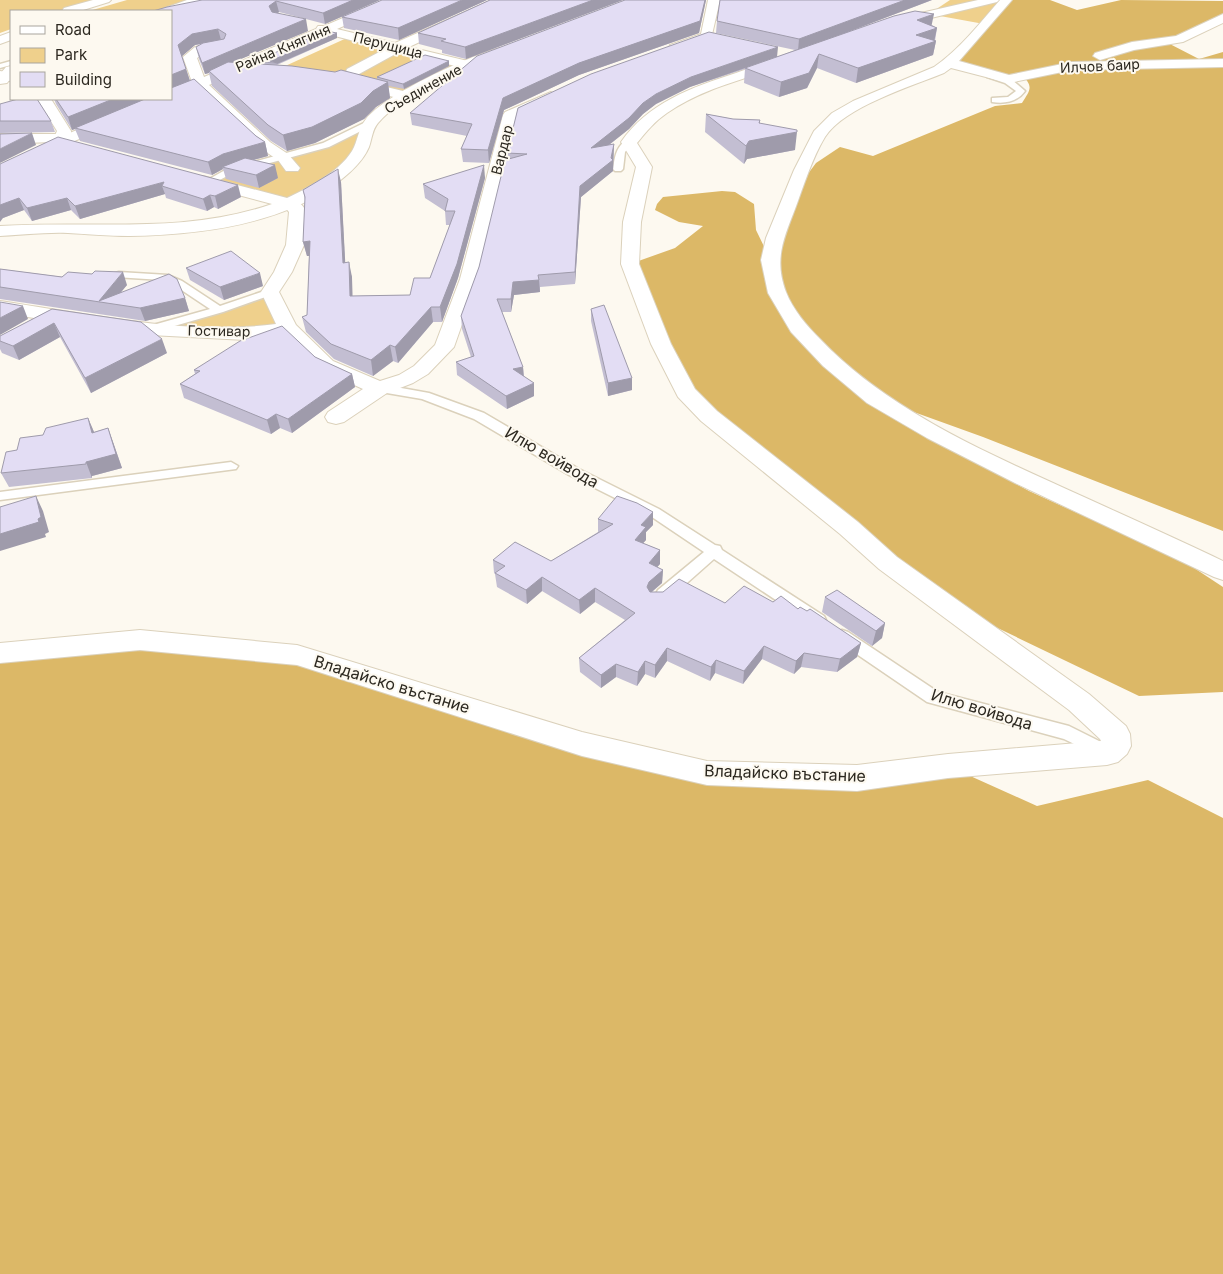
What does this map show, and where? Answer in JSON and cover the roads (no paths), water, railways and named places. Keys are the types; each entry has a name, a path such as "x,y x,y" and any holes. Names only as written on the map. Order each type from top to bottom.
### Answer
{"street":[{"path":"71,10 105,0"},
{"name":"Райна Княгиня","path":"172,96 395,0"},
{"path":"406,96 348,82 352,79 352,72 398,48 502,0"},
{"path":"663,52 712,37 714,0"},
{"path":"878,28 992,0"},
{"path":"1006,0 984,24 961,54 950,63 939,70 858,104 837,116 819,134 802,170 775,238 770,260 777,293 798,328 830,362 875,398 935,433 1023,478 1223,571"},
{"path":"172,11 204,2"},
{"path":"93,10 118,3"},
{"path":"1072,66 1132,46 1179,39 1223,18"},
{"name":"Перущица","path":"307,25 467,65"},
{"path":"221,46 193,53 190,58 200,84 265,145 287,162"},
{"name":"Съединение","path":"0,231 50,228 128,231 177,228 225,221 289,203 308,194 336,176 358,153 370,122 382,111 406,96 467,65 512,48"},
{"path":"770,50 792,55 666,107 650,118 629,142 644,167 632,222 630,264 661,344 686,392 709,416 849,528 888,563 1079,702 1115,734 1116,746 1107,753"},
{"name":"Илчов баир","path":"950,63 990,75 1009,78 1024,77 1050,69 1072,66 1223,63"},
{"path":"228,72 261,74"},
{"name":"Вардар","path":"379,388 406,379 421,370 444,347 469,279 510,115 568,88"},
{"path":"45,100 64,131 62,140"},
{"path":"34,154 62,140 129,113"},
{"path":"0,139 62,140 88,150"},
{"path":"190,177 289,203 298,211 295,245 283,272 270,292 288,328 326,365 379,388"},
{"name":"Гостивар","path":"0,307 150,329 246,334 288,328"},
{"path":"31,328 54,315"},
{"path":"336,417 379,388"},
{"name":"Владайско въстание","path":"0,653 140,640 297,654 582,744 707,773 857,778 948,766 1107,753"}],"lane":[{"path":"990,75 1008,81 1022,90 1018,96 995,100"},
{"path":"209,182 230,171 287,162 326,145 370,122"},
{"path":"618,169 621,151 629,142"},
{"path":"119,275 164,277 178,283 219,310"},
{"name":"Гостивар","path":"150,329 219,310 270,292"},
{"name":"Илю войвода","path":"379,388 425,396 479,416 574,472 654,512 715,550 933,697 1069,734 1107,753"},
{"path":"0,496 231,466"},
{"path":"656,600 715,550"}]}
